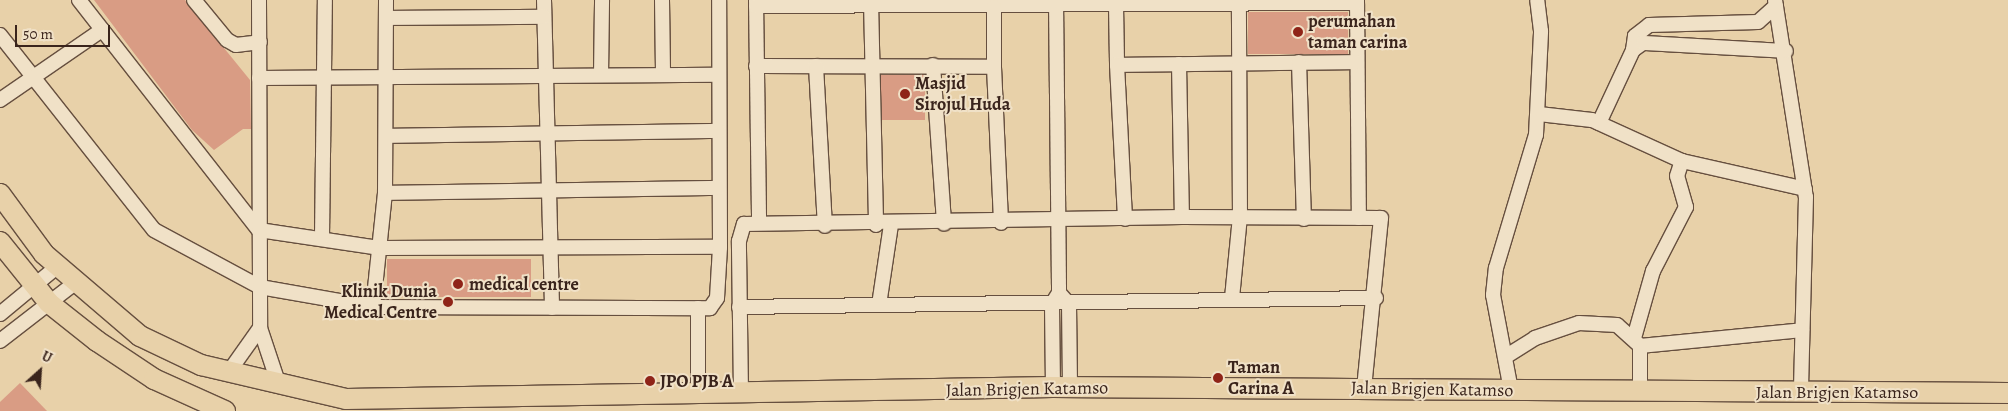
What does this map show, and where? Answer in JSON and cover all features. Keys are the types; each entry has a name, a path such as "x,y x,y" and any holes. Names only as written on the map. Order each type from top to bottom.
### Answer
{"highway":[{"name":"Jalan Brigjen Katamso","path":"0,194 58,266 140,336 228,373 346,399 1062,387 2008,393"},
{"path":"0,242 49,303 154,379 224,411"}],"street":[{"path":"79,0 259,230 322,236 379,248 552,249 720,247"},
{"path":"194,0 227,40 236,45 260,42"},
{"path":"259,0 260,328 278,384"},
{"path":"322,236 326,79 325,0"},
{"path":"372,307 385,194 388,18 386,0"},
{"path":"544,0 548,76 548,134 552,190 552,308"},
{"path":"601,75 602,0"},
{"path":"662,0 663,72"},
{"path":"0,35 154,230 260,287 372,307 710,308 717,298 720,247 719,0"},
{"path":"1511,390 1493,295 1496,268 1536,135 1539,114 1541,31 1537,0"},
{"path":"759,220 756,3 1003,4 1357,1 1359,218"},
{"path":"1232,298 1240,217 1238,63 1243,2"},
{"path":"1056,3 1059,222 1056,298 1062,387"},
{"path":"1112,3 1125,219"},
{"path":"1599,123 1633,50 1635,36 1649,25 1758,22 1776,3"},
{"path":"1776,3 1786,51 1805,189 1802,392"},
{"path":"871,4 871,63 884,225 879,305"},
{"path":"1001,223 994,67 1003,4"},
{"path":"388,18 544,17"},
{"path":"0,100 102,30"},
{"path":"1633,50 1643,43 1786,51"},
{"path":"1299,62 1304,219"},
{"path":"1117,65 1357,62"},
{"path":"756,66 816,66 871,63 994,67"},
{"path":"1179,64 1182,217"},
{"path":"933,65 944,224"},
{"path":"816,66 825,226"},
{"path":"259,78 326,79 386,74 548,76 663,72 718,75"},
{"path":"1539,114 1574,115 1599,123 1682,161 1805,189"},
{"path":"386,136 719,131"},
{"path":"1640,391 1637,342 1653,271 1686,207 1677,176 1682,161"},
{"path":"385,194 719,188"},
{"path":"741,393 740,230 744,224 759,220 825,226 1059,222 1182,217 1359,218 1382,220 1376,298 1364,388"},
{"path":"0,314 58,266"},
{"path":"0,341 76,282"},
{"path":"739,307 879,305 1056,298 1069,304 1232,298 1376,298"},
{"path":"1062,387 1069,304"},
{"path":"698,308 698,394"},
{"path":"1505,357 1535,338 1579,323 1617,325 1637,342 1802,330"},
{"path":"228,373 260,328"}],"building":[{"path":"94,0 185,0 250,80 251,129 243,129 214,150 192,130"},
{"name":"perumahan taman carina","path":"1248,12 1348,12 1348,54 1248,54"},
{"name":"Masjid Sirojul Huda","path":"881,75 925,75 925,120 881,120"},
{"name":"medical centre","path":"387,259 531,259 531,297 387,297"},
{"path":"20,383 47,411 0,411 0,402"}],"place":[{"name":"perumahan taman carina","path":"1298,32"},
{"name":"Masjid Sirojul Huda","path":"905,94"},
{"name":"medical centre","path":"458,284"},
{"name":"Klinik Dunia Medical Centre","path":"448,302"},
{"name":"Taman Carina A","path":"1218,378"},
{"name":"JPO PJB A","path":"650,381"}]}
